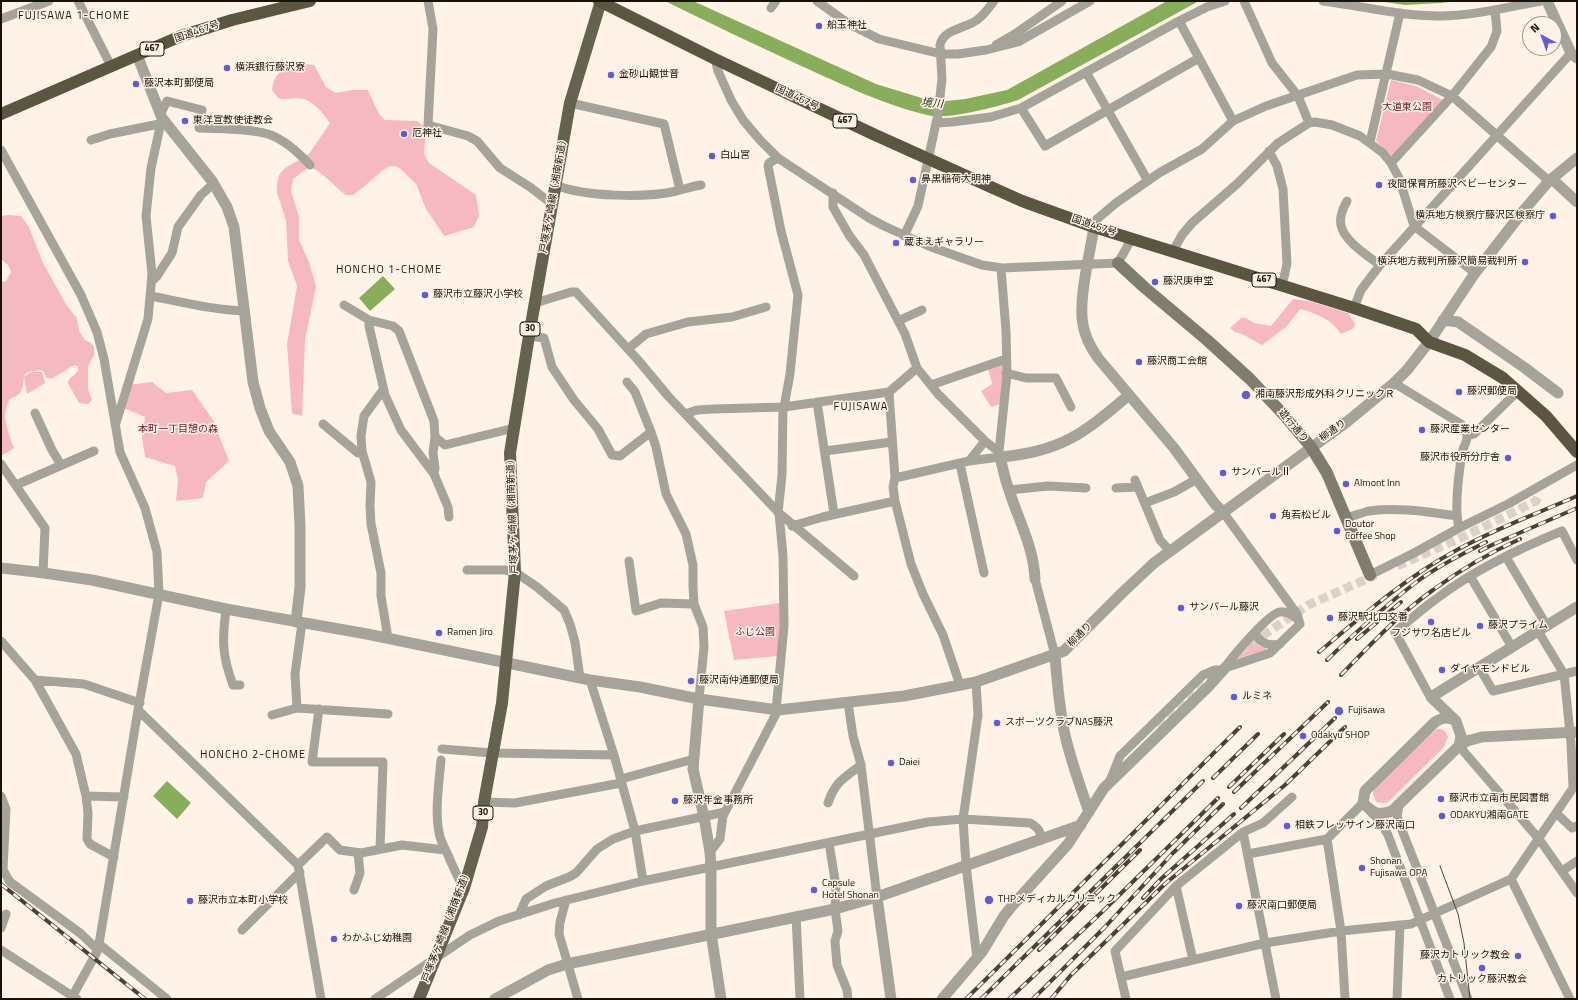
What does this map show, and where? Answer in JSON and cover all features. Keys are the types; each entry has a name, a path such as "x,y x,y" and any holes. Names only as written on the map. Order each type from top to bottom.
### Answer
{"highway":[{"name":"国道467号","path":"1,114 181,36 232,20 310,1"},
{"name":"国道467号","path":"600,1 715,59 928,159 1022,201 1094,226 1416,329 1429,342 1465,354 1503,378 1554,424 1577,452"}],"main road":[{"name":"戸塚茅ヶ崎線（湘南新道）","path":"419,999 464,888 482,827 484,802 502,702 515,572 510,453 570,103 600,1"},
{"name":"遊行通り","path":"1118,262 1250,379 1285,416 1311,447 1327,472 1370,575"}],"street":[{"path":"1,19 49,1"},
{"path":"78,1 112,66"},
{"path":"428,1 432,37 428,125 468,136 477,141 500,168 530,187 552,204"},
{"path":"816,1 849,24 879,40 941,54 958,54 986,50 1018,42 1090,1"},
{"path":"904,236 918,206 936,123 941,95 940,45 943,36 977,20 994,1"},
{"path":"986,50 1015,34 1062,1"},
{"path":"936,123 991,118 1021,108 1179,21 1207,7 1224,1"},
{"path":"1244,1 1272,63 1298,96 1309,123"},
{"path":"1323,1 1400,12 1441,16 1495,10 1541,1"},
{"path":"1354,308 1360,290 1414,226 1497,136 1574,56 1547,1"},
{"path":"1391,163 1452,96 1491,47 1498,31 1495,10"},
{"path":"1370,142 1387,74 1400,12"},
{"path":"1179,21 1233,121"},
{"path":"137,55 160,119 196,159 214,183 227,207 234,227 253,382 260,408 269,431 290,462 298,486 300,526 300,587 295,674 297,708"},
{"path":"1021,108 1045,146 1200,58"},
{"path":"715,59 722,82 743,120 778,158 869,218 904,236 960,258 982,265 1001,268 1118,262 1132,238"},
{"path":"1086,72 1148,181"},
{"path":"942,999 977,959 1004,916 1064,850 1108,784 1120,756 1203,675 1270,653 1299,626 1300,622 1297,614 1225,510 1215,504 1163,435 1128,395 1091,348 1085,335 1081,310 1094,226 1097,219 1159,173 1202,149 1233,121 1266,106 1357,75 1387,74 1418,80 1452,96 1497,136 1577,202"},
{"path":"116,424 148,319 152,281 146,216 151,168 160,119 167,102 202,110 199,128 250,131 268,134 286,144 310,165"},
{"path":"570,103 664,124 680,190"},
{"path":"91,140 160,119"},
{"path":"1173,251 1182,235 1192,223 1238,183 1269,151 1288,135 1309,123 1315,122 1332,125 1360,136 1383,153 1391,163 1399,178 1414,226 1475,273"},
{"path":"1,150 81,295 94,325 104,359 120,452 145,508 157,552 159,594 99,947 74,998 1,950"},
{"path":"1269,151 1277,166 1283,189 1287,264 1282,286"},
{"path":"710,852 720,839 723,816 777,710 784,626 783,556 778,513 782,475 784,407 790,374 798,295 781,231 768,166 769,163 778,158"},
{"name":"柳通り","path":"1,568 92,580 226,609 388,638 585,679 640,687 699,699 777,710 904,696 976,682 1055,655 1068,648 1126,590 1170,551 1371,403 1394,383 1407,370 1429,342 1475,273 1524,210 1550,180 1577,158"},
{"path":"152,281 172,253 178,227 201,195 214,183"},
{"path":"555,185 583,192 600,194 644,194 680,190 701,184"},
{"path":"833,193 833,207 849,235 864,255 905,334 917,368 931,385 1000,455"},
{"path":"1347,201 1341,214 1340,224 1343,232 1351,242 1380,265"},
{"path":"1001,268 1006,331 1006,373 1000,455 1009,490 1034,567 1035,579 1055,655 1065,736 1089,812"},
{"path":"535,303 571,292 576,292 778,513 854,576"},
{"path":"151,296 206,307 245,311"},
{"path":"344,304 369,320 393,326 399,331 434,421 434,474"},
{"path":"628,349 646,334 688,322 732,317 766,307"},
{"path":"898,321 922,310"},
{"path":"369,320 384,390 401,430 434,474 448,507 449,517"},
{"path":"1444,320 1458,322 1525,368 1558,393"},
{"path":"529,336 544,338 552,367 574,400 598,429 612,455 620,456 651,432"},
{"path":"931,385 1006,360"},
{"path":"686,414 697,410 784,407 889,392 917,368"},
{"path":"1006,373 1026,378 1056,378 1070,408"},
{"path":"627,382 636,392 656,448 666,494 686,534 693,565 692,586 694,604 703,627 704,647 693,768 710,852 711,933 721,999"},
{"path":"1394,383 1461,424 1465,429 1467,436 1462,450 1457,516 1460,528"},
{"path":"384,390 362,420 362,451 371,482 371,524 381,573 381,596 388,638"},
{"path":"1467,436 1474,434 1518,391"},
{"path":"889,392 895,478 893,487 895,501 917,582 943,635 960,685"},
{"path":"895,478 1000,455 1033,453 1049,449 1092,425 1128,395"},
{"path":"817,402 834,514"},
{"path":"35,413 52,450 61,465"},
{"path":"323,424 358,454 362,451"},
{"path":"435,438 445,445 514,428"},
{"path":"969,461 985,441"},
{"path":"825,451 892,442"},
{"path":"16,486 94,451"},
{"path":"1,464 46,528 43,573"},
{"path":"960,464 984,573"},
{"path":"1370,575 1508,504 1541,490 1577,465"},
{"path":"1145,503 1174,492 1197,479"},
{"path":"1116,488 1136,483 1160,540 1170,551"},
{"path":"1009,490 1048,486 1086,488"},
{"path":"794,527 834,514 895,501"},
{"path":"1345,518 1368,511 1400,509 1457,516"},
{"path":"1482,737 1467,731 1428,694 1395,632 1436,599 1470,576 1524,546 1562,531 1577,560"},
{"path":"1121,977 1265,943 1341,931 1411,924 1421,921 1511,879 1575,788 1574,732 1564,674 1543,628 1506,556"},
{"path":"629,561 636,611 661,603 694,604"},
{"path":"468,570 505,570 515,572 537,587 564,610 570,624 585,679 614,755 635,831 643,881"},
{"path":"1470,576 1512,647"},
{"path":"1431,697 1577,608"},
{"path":"226,609 222,638 227,669 233,686 240,685"},
{"path":"1108,784 1208,687 1239,649 1255,633 1261,624 1280,612 1291,615 1300,622"},
{"path":"1255,633 1264,643 1269,645 1280,644"},
{"path":"1,641 35,680 76,754 86,796 88,839 90,844 114,857"},
{"path":"1479,667 1493,691 1577,671"},
{"path":"35,680 84,684 139,707 299,869 321,999"},
{"path":"976,682 978,715 963,819 966,865 977,959"},
{"path":"848,703 853,736 861,765 891,999"},
{"path":"272,715 297,708 388,714"},
{"path":"319,709 312,762 382,762 380,849"},
{"path":"1450,999 1388,834 1380,821 1367,807 1365,791 1436,722 1446,718 1456,721 1461,736 1459,746"},
{"path":"1115,768 1158,726"},
{"path":"1367,807 1375,814 1385,814 1392,811 1399,806 1459,746 1467,741 1482,737 1574,732"},
{"path":"1459,746 1538,839 1577,893"},
{"path":"442,749 492,753 614,755"},
{"path":"441,760 438,820 440,838 457,878 464,888"},
{"path":"484,802 515,803 621,781 694,760"},
{"path":"828,803 832,792 838,783 861,765"},
{"path":"1,796 6,809 2,864 5,876 10,882 168,999"},
{"path":"86,796 124,797"},
{"path":"1126,999 1115,951 1176,886 1243,832 1263,823 1292,797"},
{"path":"1399,806 1398,816 1400,825 1468,999"},
{"path":"1248,854 1327,839 1367,807"},
{"path":"519,914 526,899 546,886 576,873 597,849 613,839 635,831 725,812"},
{"path":"1556,813 1572,828 1577,826"},
{"path":"375,999 470,935 499,921 566,900 643,881 928,822 963,819 1030,823 1036,826 1039,830 1042,839"},
{"path":"495,999 548,970 567,964 711,933 835,909 877,896 1081,825"},
{"path":"1243,832 1276,999"},
{"path":"242,930 299,869 327,836 340,850 358,853 402,845 446,850"},
{"path":"1327,839 1341,931 1345,999"},
{"path":"829,843 836,886 835,909 838,932 835,941 837,965 847,990 848,999"},
{"path":"354,890 360,873 358,853"},
{"path":"1562,871 1577,861"},
{"path":"1511,879 1570,999"},
{"path":"1176,886 1193,960"},
{"path":"566,900 560,922 559,934 578,999"},
{"path":"1,928 6,914"},
{"path":"796,916 800,999"},
{"path":"1397,999 1400,925"}],"green space":[{"path":"303,64 314,65 326,87 336,93 352,90 368,90 379,114 385,120 417,121 426,128 424,154 429,163 476,195 479,215 474,227 444,236 426,209 416,184 396,166 390,166 383,170 353,195 346,195 319,172 309,167 293,179 291,191 299,217 299,240 309,262 316,286 305,340 302,416 292,413 287,344 297,286 288,261 286,220 277,193 277,184 279,175 285,168 309,154 330,123 316,106 307,100 297,98 278,98 272,90 275,78 278,74 291,66"},
{"name":"大道東公園","path":"1391,80 1416,86 1445,101 1392,156 1376,141"},
{"path":"1,216 21,216 29,227 43,263 67,306 77,318 79,331 85,340 91,343 94,347 94,355 88,366 88,389 92,400 88,404 79,403 68,383 77,372 78,366 74,365 53,378 47,378 44,372 40,370 27,372 25,374 21,392 10,399 7,405 5,417 9,436 14,448 1,456 1,282 6,281 11,272 8,265 1,259"},
{"path":"1293,299 1309,301 1348,313 1355,324 1354,328 1341,334 1333,324 1323,317 1300,309 1286,327 1262,345 1230,328 1241,318 1246,318 1254,323 1271,326"},
{"path":"1002,363 1003,381 1000,404 991,407 981,391 992,384 988,368"},
{"path":"31,372 42,372 45,383 27,394 24,377"},
{"name":"本町一丁目憩の森","path":"152,382 166,393 192,390 213,420 229,461 206,482 203,498 176,501 178,481 175,466 145,457 142,437 145,417 124,408 127,385"},
{"name":"ふじ公園","path":"780,603 781,626 778,656 734,660 724,611"},
{"path":"1253,640 1258,645 1266,648 1265,650 1237,659 1236,658"},
{"path":"1437,729 1444,731 1448,737 1444,747 1388,802 1376,802 1373,794 1374,789"}],"water":[{"name":"境川","path":"665,1 693,1 876,84 928,100 946,101 965,99 1007,90 1167,1 1199,1 1018,100 950,116 932,116 915,112 864,94 799,65"},
{"path":"1378,1 1458,1 1405,5"},
{"path":"383,276 395,289 370,311 359,298"},
{"path":"167,781 191,803 177,819 153,796"}],"tunnel":[{"path":"1397,566 1465,536 1536,501 1540,493"},
{"path":"1240,651 1308,605 1376,575"},
{"path":"1158,726 1215,670"}],"tram line":[{"path":"1440,866 1458,914 1464,943 1470,999"}],"railway":[{"path":"1319,652 1401,585 1455,551 1515,522 1577,496"},
{"path":"1480,551 1577,508"},
{"path":"1341,675 1385,630 1420,599 1464,569 1520,539"},
{"path":"1327,660 1397,597 1422,578 1445,563 1486,542"},
{"path":"1357,639 1401,602"},
{"path":"1234,792 1328,702"},
{"path":"1241,808 1335,718"},
{"path":"966,999 1240,727"},
{"path":"1051,999 1071,975 1166,883 1285,785 1345,727"},
{"path":"1213,778 1258,734"},
{"path":"1229,787 1284,734"},
{"path":"981,999 1203,781"},
{"path":"1009,999 1102,912 1218,798"},
{"path":"1033,999 1105,927 1172,854 1223,804"},
{"path":"1143,898 1162,878 1234,814"},
{"path":"1039,950 1140,850"},
{"path":"1,884 145,999"}],"place":[{"name":"船玉神社","path":"819,26"},
{"name":"横浜銀行藤沢寮","path":"227,68"},
{"name":"金砂山観世音","path":"611,75"},
{"name":"藤沢本町郵便局","path":"136,84"},
{"name":"東洋宣教使徒教会","path":"185,121"},
{"name":"厄神社","path":"404,134"},
{"name":"白山宮","path":"712,156"},
{"name":"鼻黒稲荷大明神","path":"913,180"},
{"name":"夜間保育所藤沢ベビーセンター","path":"1379,185"},
{"name":"横浜地方検察庁藤沢区検察庁","path":"1553,216"},
{"name":"蔵まえギャラリー","path":"896,243"},
{"name":"横浜地方裁判所藤沢簡易裁判所","path":"1525,262"},
{"name":"藤沢庚申堂","path":"1155,282"},
{"name":"藤沢市立藤沢小学校","path":"425,295"},
{"name":"藤沢商工会館","path":"1139,362"},
{"name":"藤沢郵便局","path":"1459,392"},
{"name":"湘南藤沢形成外科クリニックＲ","path":"1246,395"},
{"name":"藤沢産業センター","path":"1422,430"},
{"name":"藤沢市役所分庁舎","path":"1508,458"},
{"name":"サンパールⅡ","path":"1223,473"},
{"name":"Almont Inn","path":"1346,484"},
{"name":"角若松ビル","path":"1273,516"},
{"name":"Doutor Coffee Shop","path":"1337,531"},
{"name":"サンパール藤沢","path":"1181,608"},
{"name":"藤沢駅北口交番","path":"1330,618"},
{"name":"フジサワ名店ビル","path":"1431,622"},
{"name":"藤沢プライム","path":"1480,626"},
{"name":"Ramen Jiro","path":"439,633"},
{"name":"ダイヤモンドビル","path":"1442,670"},
{"name":"藤沢南仲通郵便局","path":"691,681"},
{"name":"ルミネ","path":"1234,697"},
{"name":"Fujisawa","path":"1339,711"},
{"name":"スポーツクラブNAS藤沢","path":"997,723"},
{"name":"Odakyu SHOP","path":"1303,736"},
{"name":"Daiei","path":"891,763"},
{"name":"藤沢市立南市民図書館","path":"1441,799"},
{"name":"藤沢年金事務所","path":"675,801"},
{"name":"ODAKYU湘南GATE","path":"1442,816"},
{"name":"相鉄フレッサイン藤沢南口","path":"1287,826"},
{"name":"Shonan Fujisawa OPA","path":"1362,868"},
{"name":"Capsule Hotel Shonan","path":"814,890"},
{"name":"THPメディカルクリニック","path":"989,900"},
{"name":"藤沢市立本町小学校","path":"190,901"},
{"name":"藤沢南口郵便局","path":"1239,906"},
{"name":"わかふじ幼稚園","path":"334,939"},
{"name":"藤沢カトリック教会","path":"1518,956"},
{"name":"カトリック藤沢教会","path":"1482,968"}],"district":[{"name":"FUJISAWA 1-CHOME","path":"74,16"},
{"name":"HONCHO 1-CHOME","path":"389,270"},
{"name":"FUJISAWA","path":"861,407"},
{"name":"HONCHO 2-CHOME","path":"253,755"}]}
